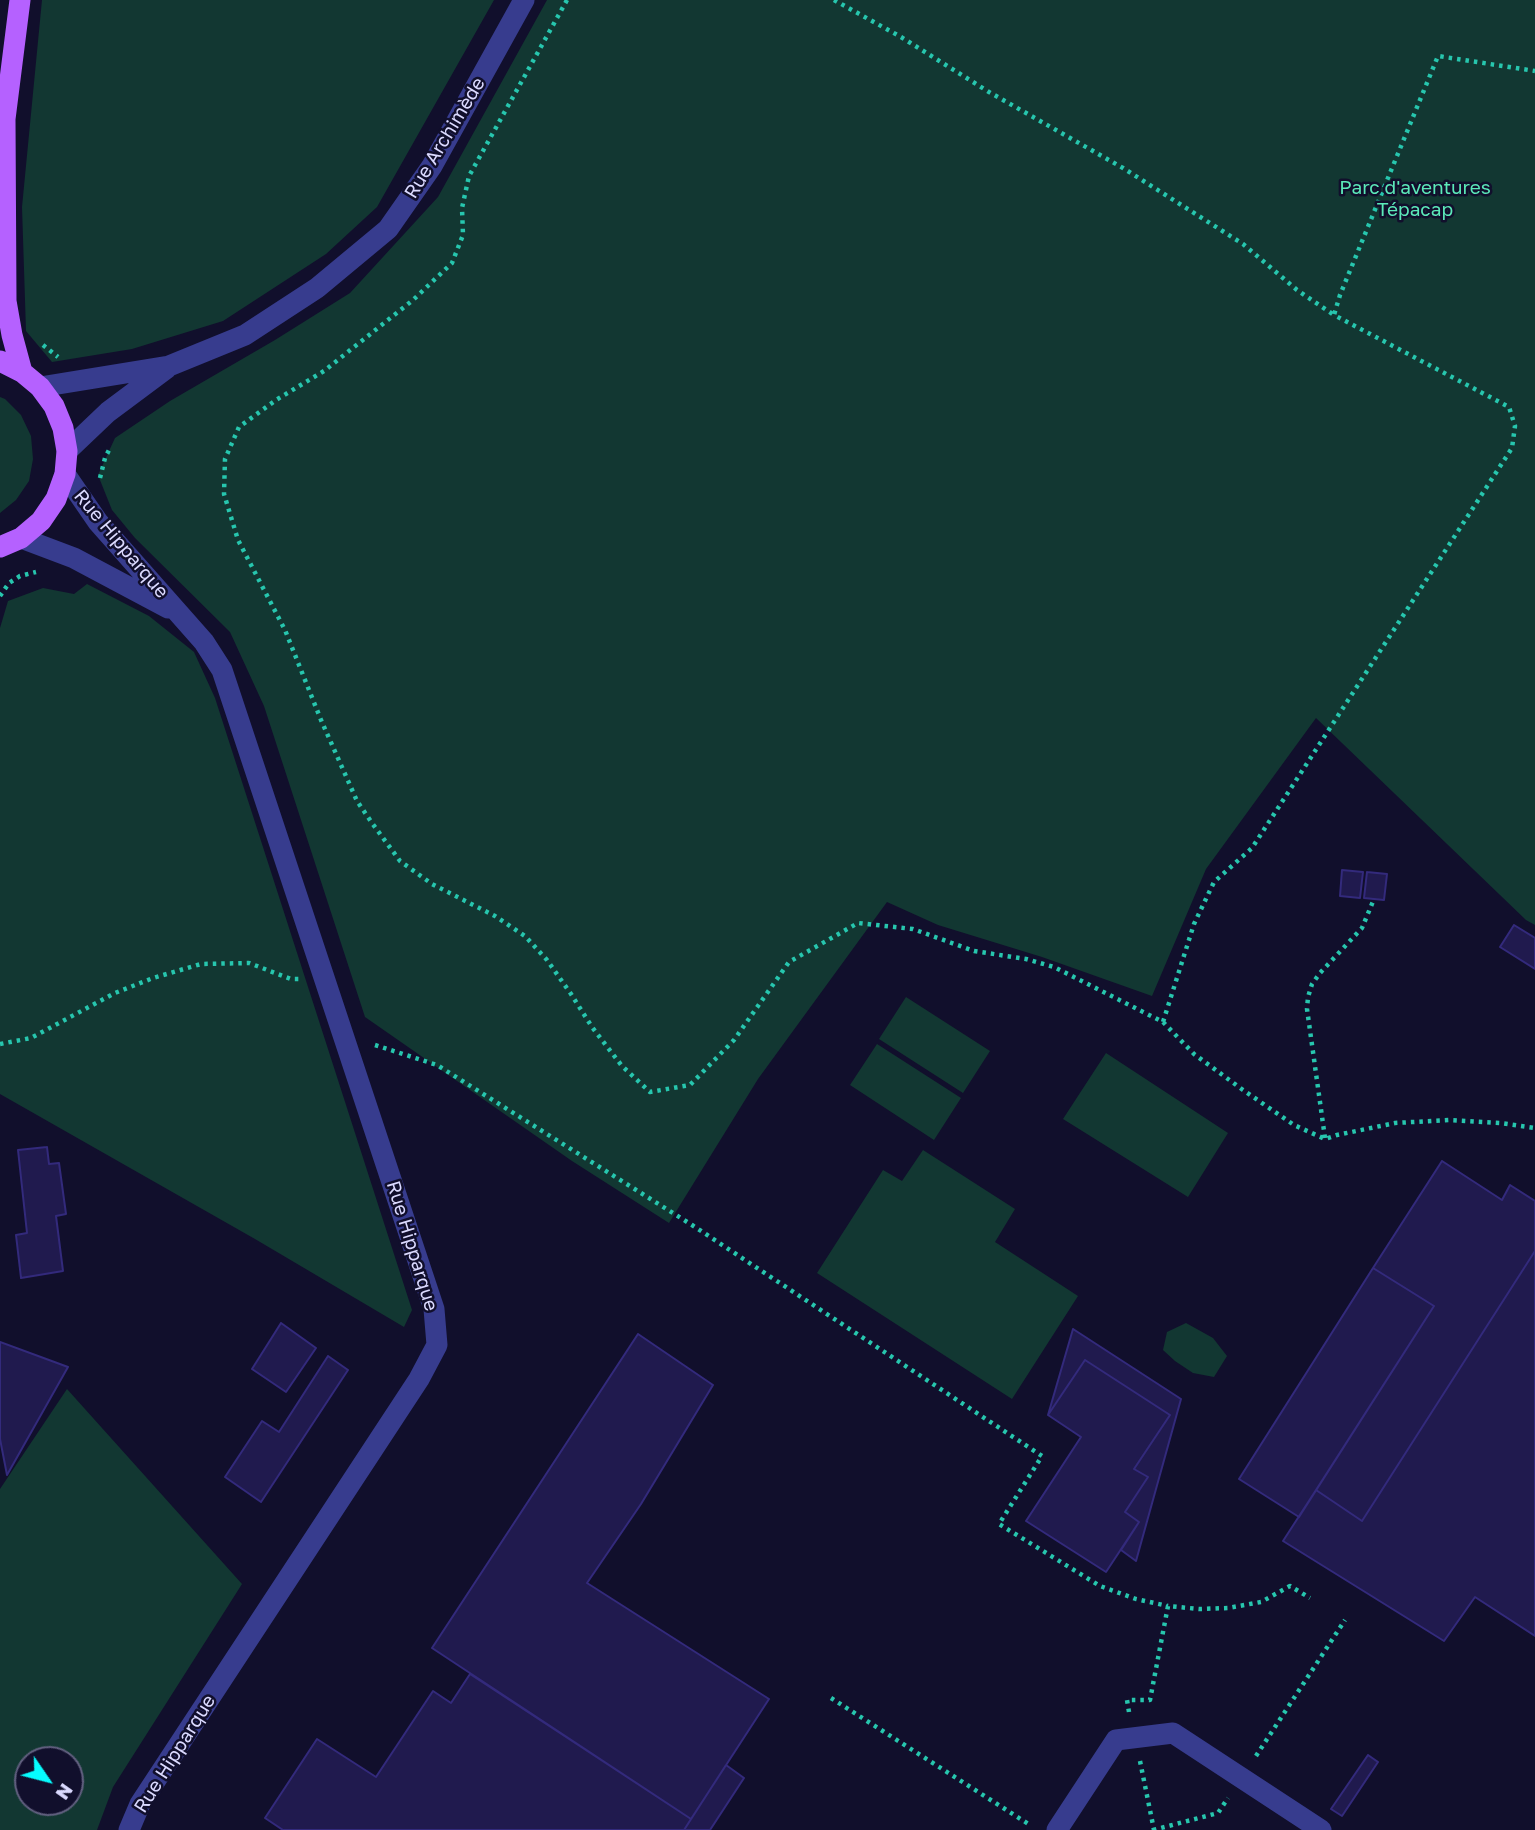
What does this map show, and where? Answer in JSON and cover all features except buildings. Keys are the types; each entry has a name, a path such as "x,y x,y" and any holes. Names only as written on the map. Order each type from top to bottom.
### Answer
{"main road":[{"path":"0,141 20,0"},
{"path":"5,119 6,301 22,372"},
{"path":"0,361 22,372 40,387 54,406 63,428 67,451 65,474 56,499 41,521 21,538 0,547"}],"street":[{"name":"Rue Archimède","path":"40,387 169,366 245,335 317,288 388,229 432,166 524,0"},
{"name":"Rue Archimède","path":"67,451 108,412 169,366"},
{"name":"Rue Hipparque","path":"65,474 98,522 204,642 222,670 434,1309 437,1345 419,1379 140,1804 129,1830"},
{"name":"Rue Hipparque","path":"21,538 74,558 179,614"},
{"path":"1058,1828 1116,1740 1173,1733 1321,1830"}],"path":[{"path":"567,0 469,176 462,208 463,235 452,262 413,300 335,363 239,427 225,459 225,494 239,540 285,630 357,801 400,861 432,884 495,916 525,936 547,960 622,1066 650,1092 690,1085 734,1040 789,962 858,923 913,929 974,950 1054,967 1163,1022 1194,1054 1243,1090 1294,1125 1325,1139 1395,1123 1449,1120 1535,1128"},
{"path":"834,0 1123,168 1243,244 1297,290 1334,315 1509,407 1515,426 1512,448 1252,848 1214,882 1194,924 1163,1022"},
{"path":"1334,315 1438,56 1535,71"},
{"path":"40,342 62,359"},
{"path":"100,484 105,458 112,446"},
{"path":"0,596 9,583 20,576 34,572 48,573"},
{"path":"1325,1139 1307,1009 1308,997 1312,984 1320,973 1362,928 1374,899"},
{"path":"0,1044 30,1038 115,993 201,964 249,963 291,979 324,979"},
{"path":"348,1049 369,1043 437,1065 703,1232 1042,1456 999,1524 1100,1586 1136,1599 1199,1609 1227,1608 1261,1602 1290,1586 1310,1598"},
{"path":"1168,1606 1150,1700 1127,1700 1153,1830 1218,1813 1345,1619"},
{"path":"831,1698 1030,1825 1040,1812 1058,1828"}],"green space":[{"path":"42,0 494,0 377,207 326,254 223,321 132,349 52,362 26,331 22,207"},
{"name":"Parc d'aventures Tépacap","path":"547,0 1535,0 1535,925 1526,920 1316,718 1206,869 1152,996 1042,957 938,925 887,902 758,1079 669,1223 572,1161 365,1017 264,706 230,632 135,538 112,510 98,475 115,438 170,401 350,293 438,197"},
{"path":"0,397 21,415 31,436 33,459 29,481 16,500 0,513"},
{"path":"87,584 149,616 194,652 215,698 412,1310 404,1327 0,1094 0,628 8,601 43,588 74,594"},
{"path":"906,997 990,1051 963,1093 879,1039"},
{"path":"877,1044 961,1098 934,1140 850,1085"},
{"path":"1106,1053 1228,1133 1188,1197 1063,1119"},
{"path":"923,1150 1015,1209 995,1242 1078,1296 1012,1399 817,1273 883,1170 902,1181"},
{"path":"1186,1323 1213,1338 1227,1356 1214,1377 1193,1373 1163,1350 1167,1332"},
{"path":"67,1389 242,1584 113,1787 97,1830 0,1830 0,1489"}]}
